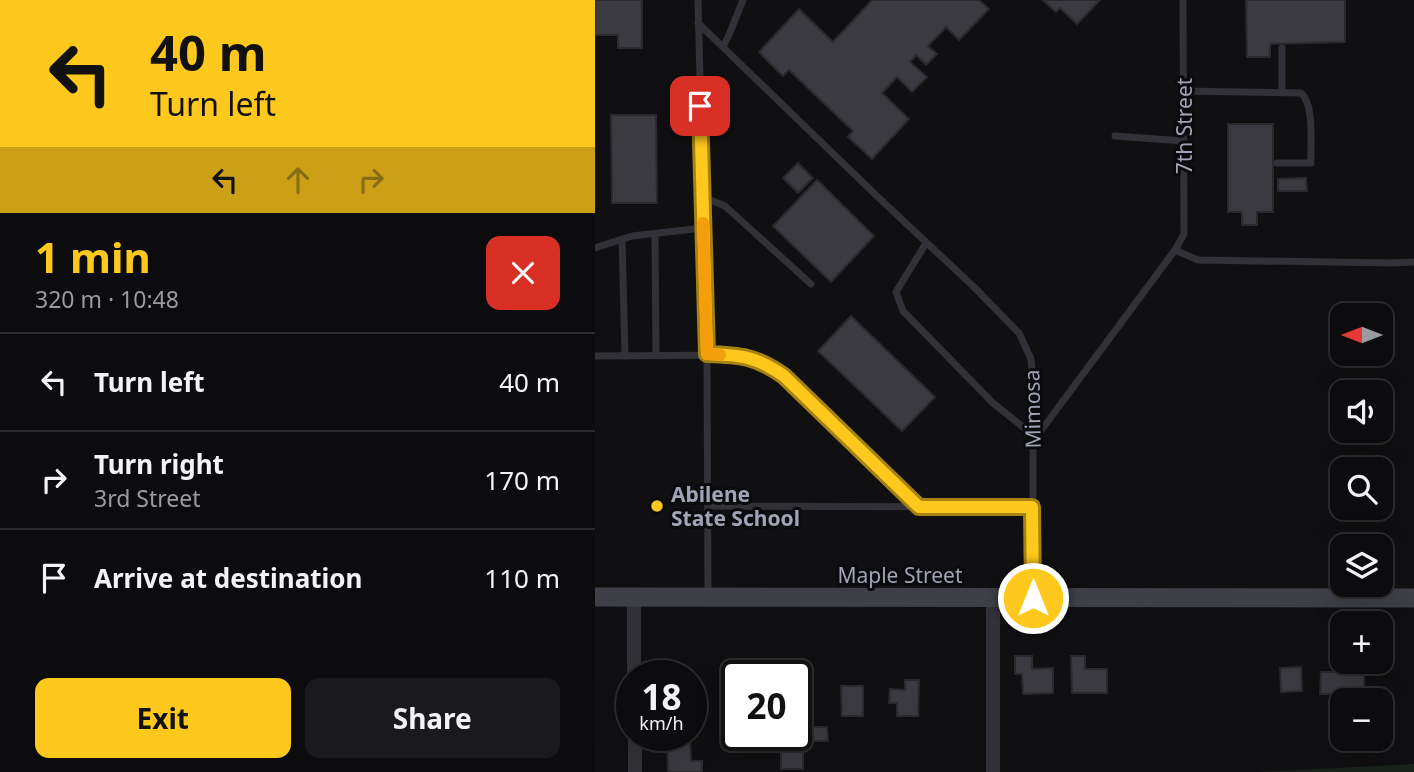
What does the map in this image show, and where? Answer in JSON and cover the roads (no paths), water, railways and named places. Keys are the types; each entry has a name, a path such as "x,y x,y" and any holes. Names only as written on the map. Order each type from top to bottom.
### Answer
{"main road":[{"name":"Maple Street","path":"595,597 1414,598"}],"street":[{"path":"634,597 635,660"},
{"path":"993,598 993,772"},
{"path":"635,751 635,772"}],"lane":[{"path":"698,0 707,354 708,596"},
{"path":"698,23 723,47 743,0"},
{"name":"7th Street","path":"1175,250 1184,234 1183,0"},
{"name":"Mimosa","path":"723,47 1019,333 1031,359 1033,387 1033,598"},
{"path":"1282,48 1282,92"},
{"path":"1184,92 1301,93 1310,107 1311,163 1277,163"},
{"path":"1115,136 1184,141"},
{"path":"703,197 726,206 811,284"},
{"path":"595,248 632,236 703,228"},
{"path":"655,234 656,355"},
{"path":"622,239 625,356"},
{"path":"926,243 896,292 903,311 993,403 1033,438 1175,250 1198,260 1414,262"},
{"path":"595,356 732,355 753,358 769,365 784,376 919,507"},
{"path":"708,506 1032,507"}],"place":[{"name":"Abilene State School","path":"657,506"}]}
